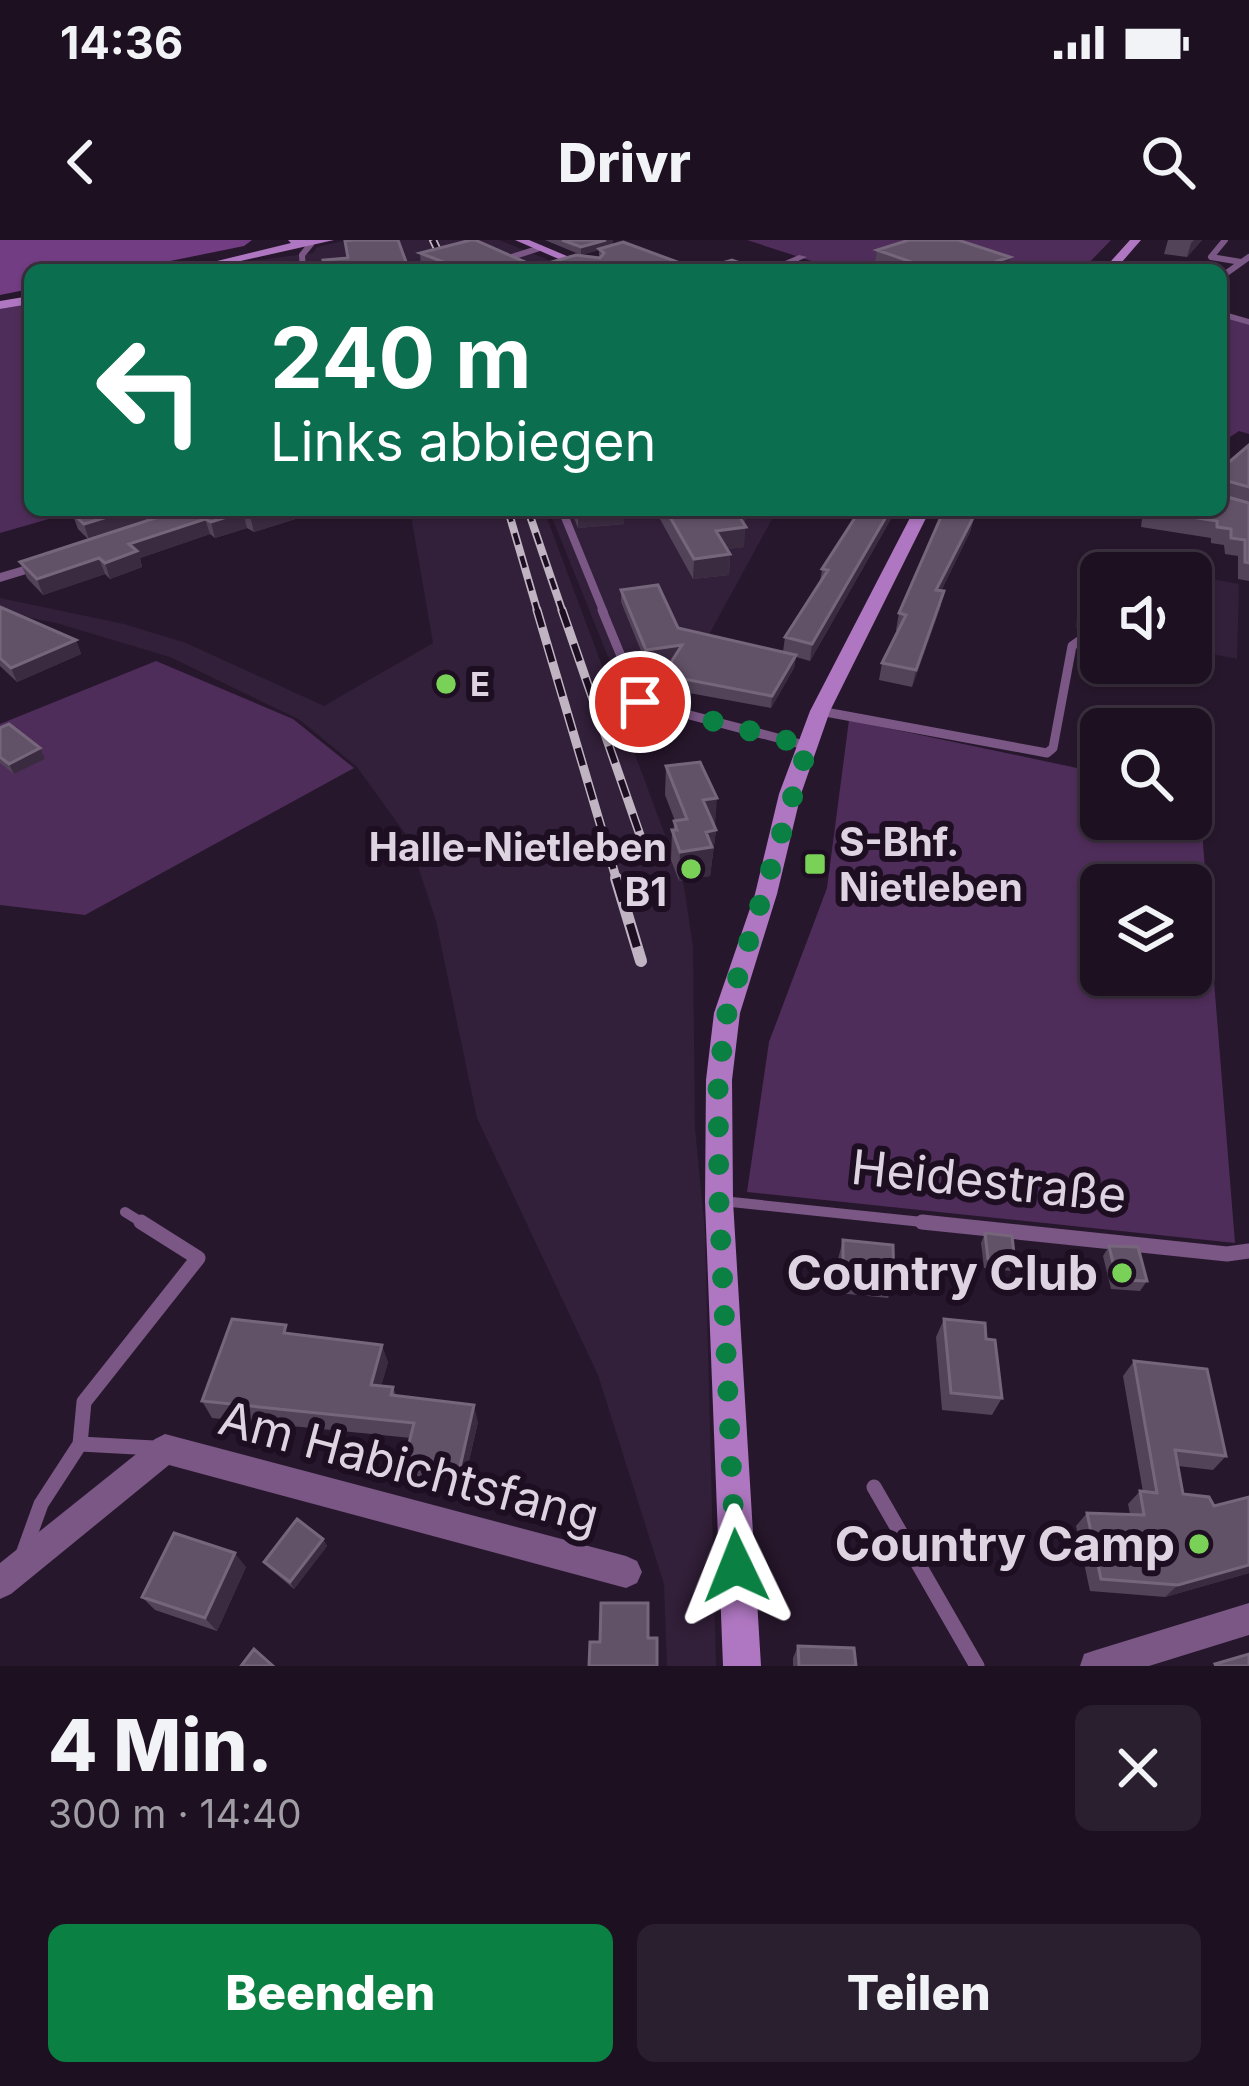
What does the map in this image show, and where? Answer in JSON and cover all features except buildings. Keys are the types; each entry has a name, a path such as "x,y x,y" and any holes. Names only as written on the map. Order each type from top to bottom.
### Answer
{"main road":[{"path":"211,264 329,240"},
{"path":"520,240 574,264"},
{"path":"1114,264 1136,240"},
{"path":"742,1666 719,1201 718,1080 727,1013 820,711 919,516"}],"street":[{"path":"784,264 802,257"},
{"path":"0,578 65,557"},
{"name":"Am Habichtsfang","path":"9,1575 165,1449 626,1572"},
{"path":"1096,1666 1249,1619"}],"lane":[{"path":"1225,240 1211,257 1241,262"},
{"path":"505,259 540,248"},
{"path":"1227,272 1249,257"},
{"path":"564,516 640,702 808,746"},
{"path":"820,711 1047,753 1053,748 1072,646 1080,640"},
{"name":"Heidestraße","path":"719,1201 1204,1251 1249,1251"},
{"path":"9,1575 41,1504 80,1444 84,1402 198,1258 124,1212"},
{"path":"80,1444 165,1449"},
{"path":"874,1487 977,1666"}],"shaded area":[{"path":"0,240 252,240 244,246 156,264 24,264 24,290 0,295"},
{"path":"348,240 499,240 559,264 249,264 313,253 317,247"},
{"path":"747,240 1111,240 1088,264 821,264"},
{"path":"24,305 24,516 59,516 0,533 0,309"},
{"path":"1227,319 1249,325 1249,434 1239,431 1227,439"},
{"path":"411,516 546,516 684,886 693,947 695,1128 705,1231 716,1666 667,1666 664,1584 598,1375 477,1118 436,921 409,839 357,767 300,720 170,657 56,623 0,612 0,598 124,624 186,643 324,706 433,643"},
{"path":"551,516 774,516 693,664 674,662 649,700 627,704"},
{"path":"1212,579 1239,584 1237,659 1212,654"},
{"path":"156,661 293,719 354,768 85,915 0,905 0,724"},
{"path":"849,720 1080,769 1080,840 1203,840 1205,864 1080,864 1080,996 1212,996 1212,956 1235,1243 747,1192 769,1042 827,888"}],"railway":[{"path":"433,240 444,264"},
{"path":"510,516 538,613"},
{"path":"530,516 563,613"},
{"path":"537,610 617,881"},
{"path":"562,610 641,838"},
{"path":"616,878 641,961"}],"place":[{"name":"E","path":"446,684"},
{"name":"S-Bhf. Nietleben","path":"815,864"},
{"name":"Halle-Nietleben B1","path":"691,869"},
{"name":"Country Club","path":"1122,1273"},
{"name":"Country Camp","path":"1199,1544"}],"route":[{"path":"640,702 808,746 727,1013 718,1080 736,1566"}]}
